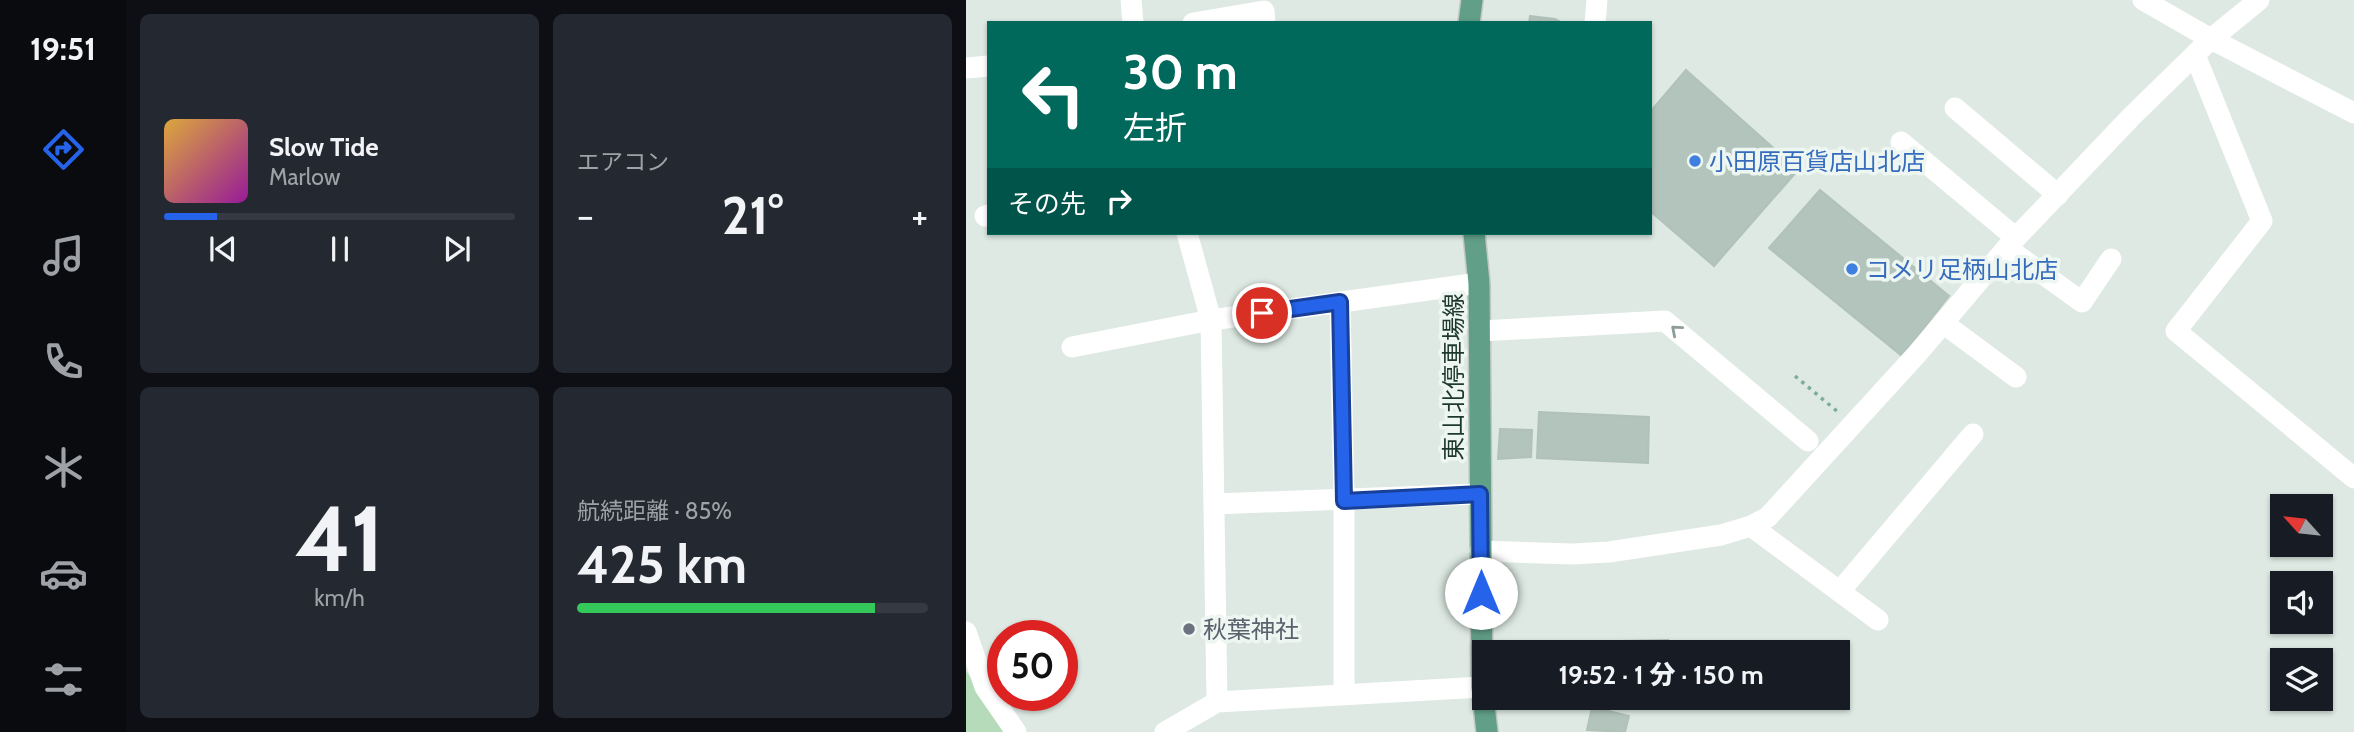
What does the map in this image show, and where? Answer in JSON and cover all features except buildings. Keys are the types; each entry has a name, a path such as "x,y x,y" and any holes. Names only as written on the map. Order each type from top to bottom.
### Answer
{"main road":[{"path":"1469,21 1472,0"},
{"name":"東山北停車場線","path":"1474,235 1479,283 1481,640"},
{"name":"東山北停車場線","path":"1485,710 1487,732"}],"street":[{"path":"1131,0 1133,21"},
{"path":"1595,21 1597,0"},
{"path":"2143,0 2211,39 2354,113"},
{"path":"1480,551 1572,554 1609,552 1721,535 1751,526 1768,517 2012,243 2132,116 2211,39 2259,0"},
{"path":"1205,21 1264,11 1265,21"},
{"path":"2195,55 2262,221 2176,331 2354,478"},
{"path":"966,68 987,66"},
{"path":"1955,108 2058,195"},
{"path":"1901,142 2012,243 2082,302 2111,259"},
{"path":"1188,235 1211,320 1217,702"},
{"path":"1072,347 1211,320 1479,283"},
{"path":"1340,302 1344,694"},
{"path":"1479,331 1665,321 1808,441"},
{"path":"1943,323 2015,377"},
{"path":"1840,591 1973,434"},
{"path":"1214,504 1480,494"},
{"path":"1751,526 1878,620"},
{"path":"966,632 985,687 1016,732"},
{"path":"1165,732 1217,702 1472,688"}],"path":[{"path":"1795,376 1853,424"}],"green space":[{"path":"966,671 987,698 987,711 997,711 1013,732 966,732"}],"place":[{"name":"小田原百貨店山北店","path":"1695,161"},
{"name":"コメリ足柄山北店","path":"1852,269"},
{"name":"秋葉神社","path":"1189,629"}],"route":[{"path":"1262,313 1340,302 1344,501 1480,494 1481,593"}]}
